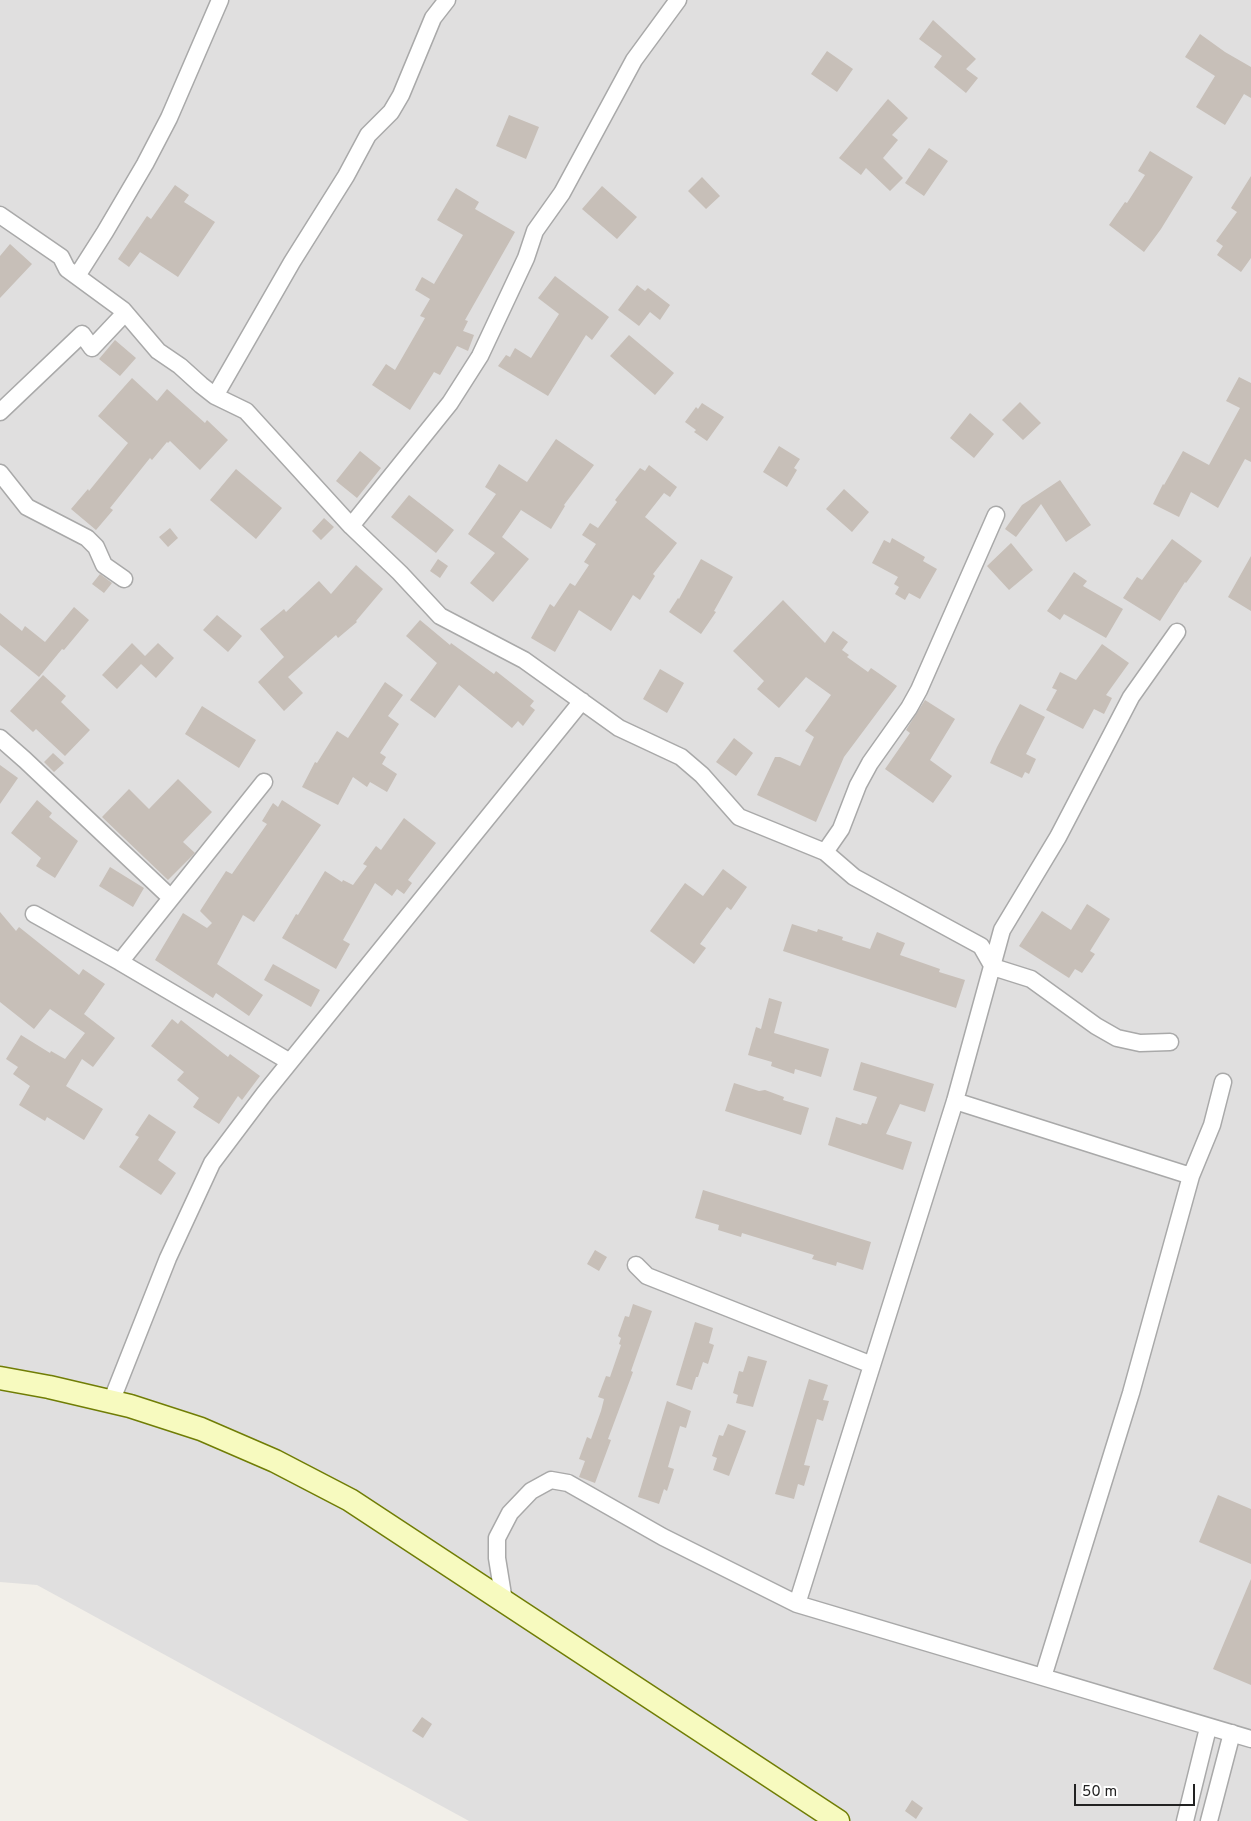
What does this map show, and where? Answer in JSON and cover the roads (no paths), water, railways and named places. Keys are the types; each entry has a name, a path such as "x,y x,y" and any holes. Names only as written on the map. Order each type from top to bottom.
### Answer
{"main road":[{"path":"0,1378 49,1387 111,1402 201,1429 275,1461 350,1500 838,1821"}],"street":[{"path":"76,276 105,232 149,156 175,104 220,0"},
{"path":"215,396 292,262 346,176 368,135 391,112 401,95 433,18 448,0"},
{"path":"351,526 450,403 480,356 526,258 535,231 562,193 634,60 678,0"},
{"path":"0,215 61,257 67,269 125,313 158,351 180,366 201,386 215,396 246,411 351,526 400,573 440,616 524,660 619,728 681,757 702,775 739,817 825,852 854,877 981,946 993,968 1031,979 1096,1026 1117,1038 1140,1043 1170,1042"},
{"path":"0,412 82,334 92,348 125,313"},
{"path":"0,472 27,507 87,538 96,547 104,565 124,579"},
{"path":"825,852 841,829 858,785 870,763 910,708 955,611 996,515"},
{"path":"797,1604 955,1100 1002,930 1058,837 1131,698 1177,632"},
{"path":"111,1402 168,1258 212,1163 290,1062 582,701"},
{"path":"0,738 171,898"},
{"path":"120,962 264,782"},
{"path":"34,914 290,1062"},
{"path":"1042,1677 1131,1394 1191,1176 1212,1125 1223,1082"},
{"path":"955,1100 1191,1176"},
{"path":"636,1265 647,1276 872,1365"},
{"path":"504,1601 497,1558 497,1538 510,1513 531,1491 551,1480 568,1484 663,1537 797,1604 1208,1728 1251,1739"},
{"path":"1185,1821 1208,1728"},
{"path":"1209,1821 1232,1733"}]}
